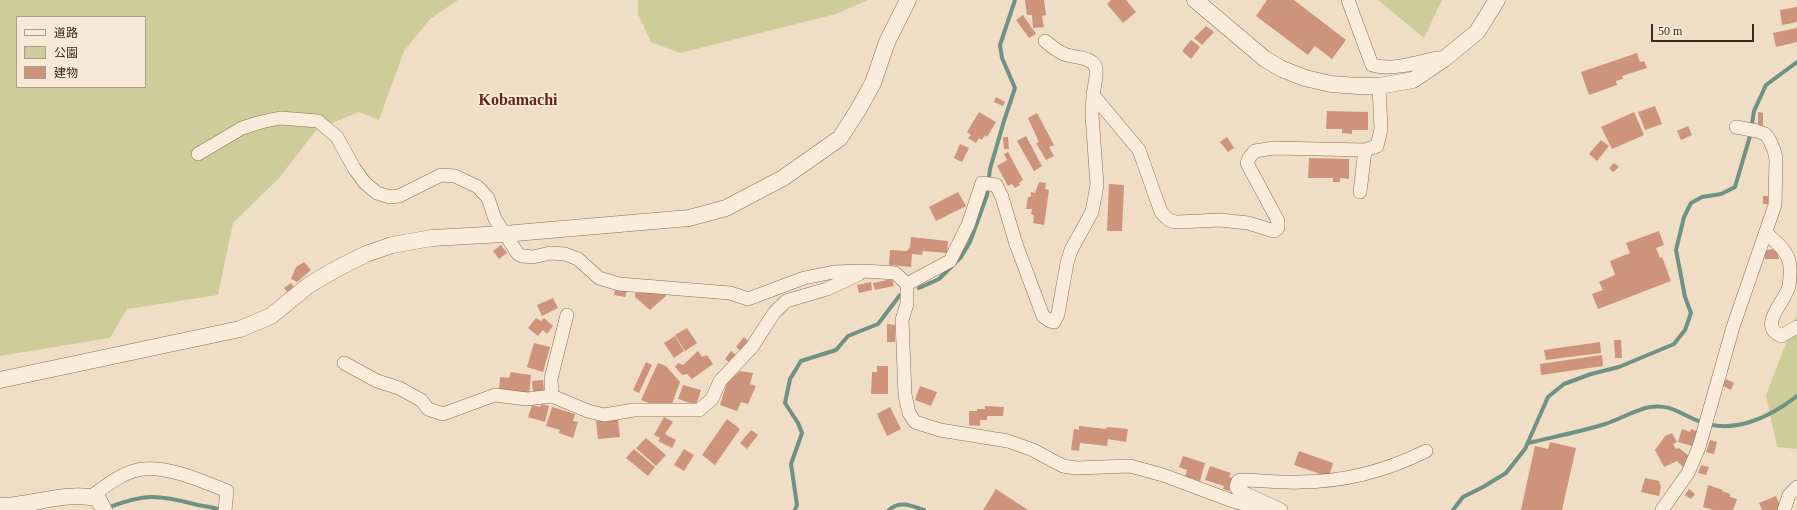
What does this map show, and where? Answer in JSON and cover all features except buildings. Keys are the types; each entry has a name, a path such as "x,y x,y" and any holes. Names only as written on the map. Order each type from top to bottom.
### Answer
{"street":[{"path":"0,380 240,329 271,316 309,285 338,268 366,254 392,245 432,238 504,234 689,218 726,208 783,178 840,138 873,83 887,42 908,0"},
{"path":"1195,0 1265,59 1282,69 1305,78 1331,84 1379,86 1413,80 1444,59 1477,32 1497,0"},
{"path":"1348,0 1372,65 1400,66 1438,58 1444,59"},
{"path":"907,284 950,261 989,184 1002,197 1016,244 1043,316 1054,322 1058,314 1063,279 1071,250 1092,212 1097,185 1092,115 1096,69 1094,64 1084,58 1066,54 1045,41"},
{"path":"1093,95 1139,150 1161,212 1165,217 1172,222 1220,220 1248,223 1274,231 1278,228 1278,221 1247,164 1251,154 1261,150 1283,148 1365,150 1377,146 1381,129 1379,86"},
{"path":"198,154 242,128 261,122 280,118 318,121 337,137 354,168 365,183 377,193 390,197 399,196 441,175 455,176 478,187 488,198 495,219 518,254 522,256 534,257 550,253 565,254 578,259 598,278 618,284 730,293 748,299 804,278 834,272 864,271 895,273 907,284 907,304 902,320 905,395 908,413 915,422 940,430 1008,441 1033,450 1063,466 1076,468 1130,466 1164,475 1230,500 1264,510"},
{"path":"1662,510 1688,473 1699,447 1733,327 1775,205 1776,159 1774,150 1765,134 1746,129"},
{"path":"1360,192 1365,150"},
{"path":"1766,233 1778,244 1788,259 1790,276 1789,287 1774,313 1772,328 1774,333 1781,336 1797,327"},
{"path":"344,364 377,381 399,388 421,400 428,409 443,414 495,395 527,399 552,396 588,411 604,415 634,410 699,410 712,398 720,381 752,347 774,313 786,301 827,289 864,271"},
{"path":"552,396 551,379 567,315"},
{"path":"1281,510 1238,490 1236,487 1238,481 1267,480 1298,482 1335,479 1375,472 1401,463 1426,451"},
{"path":"0,506 69,497 97,502 126,474 144,468 165,471 227,491 225,510"},
{"path":"1784,510 1789,495 1797,487"}],"green space":[{"path":"0,0 458,0 430,19 404,51 379,120 359,112 317,129 279,178 233,223 218,295 127,309 110,338 0,356"},
{"path":"638,0 868,0 836,14 680,53 651,42 638,14"},
{"path":"1378,0 1442,0 1424,38"},
{"path":"1797,315 1797,449 1777,447 1766,395"}],"waterway":[{"path":"919,288 939,279 961,257 970,242 987,195 990,169 1015,88 1002,58 1000,45 1015,0"},
{"path":"1453,510 1463,497 1506,473 1525,449 1548,397 1564,384 1591,374 1619,367 1674,344 1685,330 1691,313 1685,297 1676,250 1684,217 1691,203 1702,197 1721,194 1735,187 1750,136 1754,111 1766,85 1797,62"},
{"path":"795,510 797,505 791,464 802,433 798,423 785,403 790,379 801,361 836,350 848,336 878,324 900,295"},
{"path":"1528,443 1596,427 1639,410 1657,406 1669,408 1709,424 1723,426 1736,425 1762,417 1786,404 1797,396"},
{"path":"107,508 130,500 159,497 221,510"},
{"path":"889,510 897,505 906,505 924,510"}],"district":[{"name":"Kobamachi","path":"518,101"}]}
